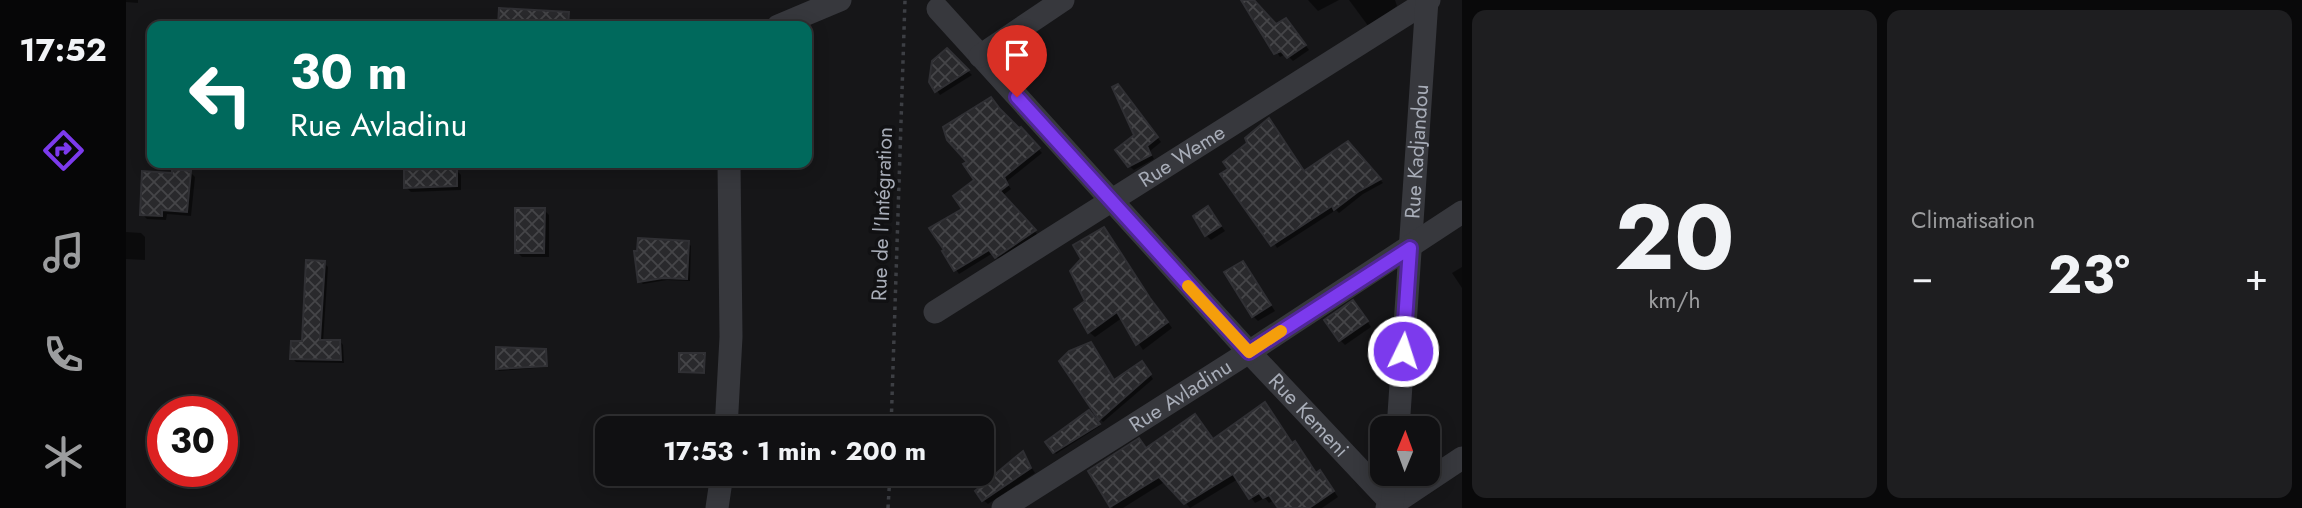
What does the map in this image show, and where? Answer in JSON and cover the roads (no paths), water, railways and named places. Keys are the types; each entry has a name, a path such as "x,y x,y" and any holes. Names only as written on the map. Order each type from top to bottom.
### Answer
{"street":[{"path":"790,21 840,0"},
{"path":"980,56 1063,0"},
{"name":"Rue Weme","path":"935,312 1427,1"},
{"name":"Rue Kadjandou","path":"1399,416 1427,1"},
{"name":"Rue Kemeni","path":"938,9 1392,507"},
{"path":"727,416 731,337 729,168"},
{"name":"Rue Avladinu","path":"1003,508 1249,352 1462,212"},
{"path":"1392,507 1462,458"},
{"path":"717,508 720,486"},
{"path":"1392,507 1394,486"}]}
